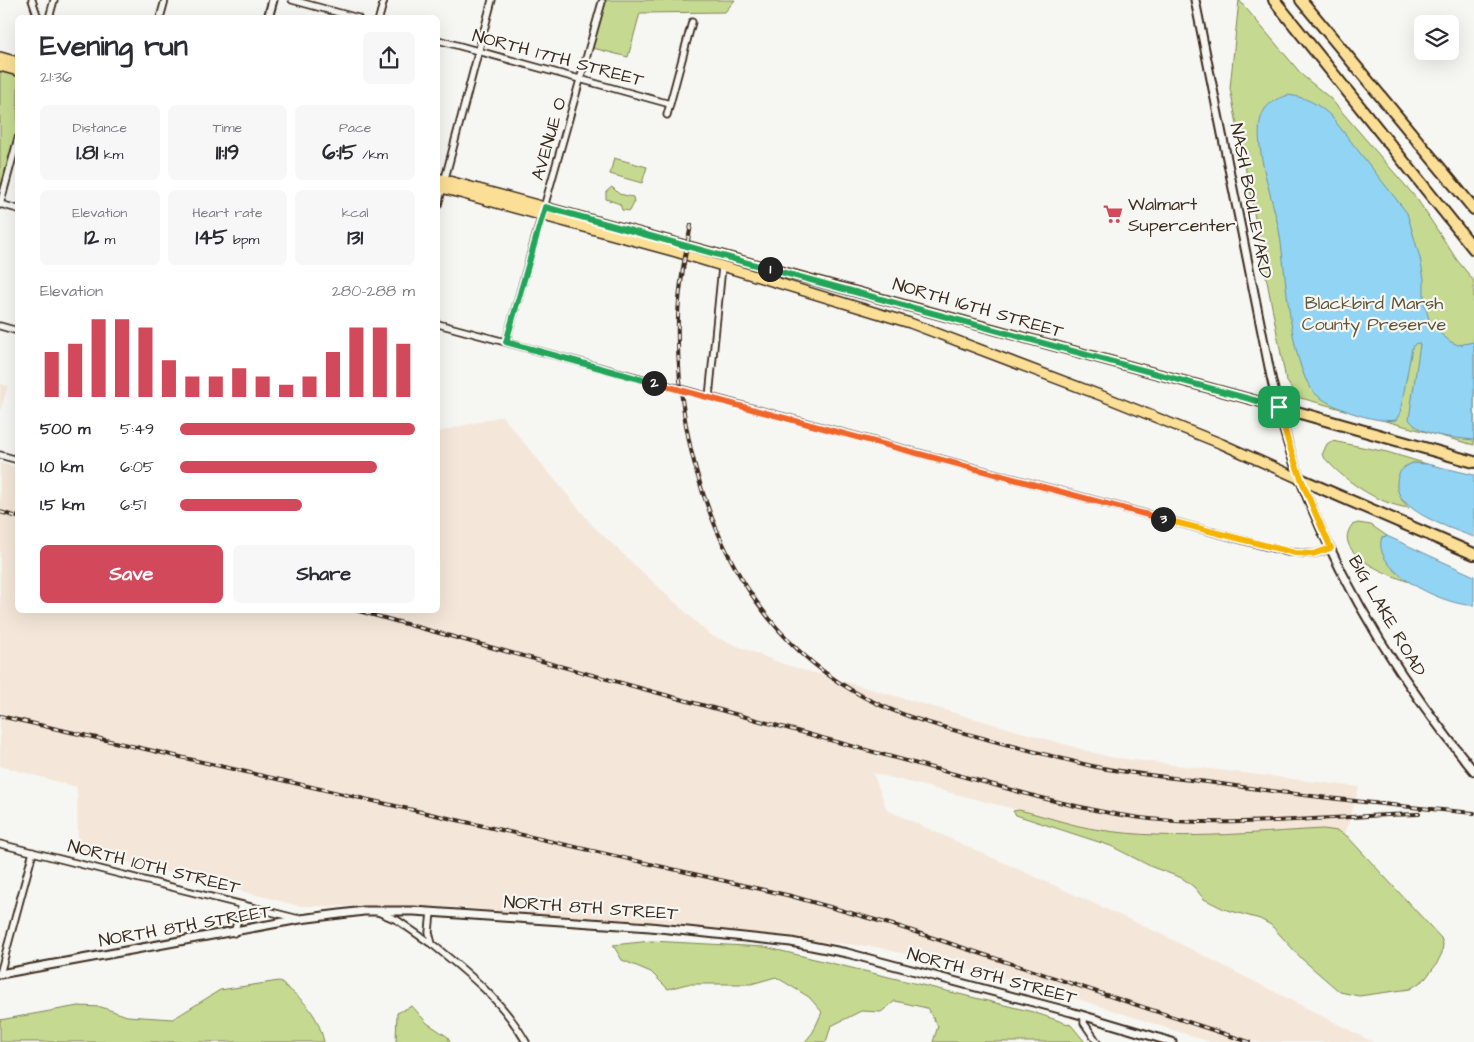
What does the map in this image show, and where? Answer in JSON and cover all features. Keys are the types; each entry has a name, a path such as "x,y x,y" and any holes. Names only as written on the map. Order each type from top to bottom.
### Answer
{"highway":[{"path":"1274,0 1474,249"},
{"path":"1301,0 1474,209"},
{"path":"1279,407 1474,462"},
{"path":"1300,479 1474,554"}],"main road":[{"path":"0,57 15,61"},
{"path":"0,66 15,70"},
{"name":"NORTH 16TH STREET","path":"440,183 1279,407"},
{"name":"NORTH 16TH STREET","path":"544,211 722,267 901,320 960,341 1222,444 1300,479"}],"street":[{"path":"32,0 37,15"},
{"path":"50,15 54,0"},
{"path":"161,15 165,0"},
{"path":"269,15 273,0"},
{"path":"292,0 347,15"},
{"path":"380,15 384,0"},
{"path":"440,183 479,52 492,0"},
{"name":"NASH BOULEVARD","path":"1195,0 1279,407"},
{"name":"AVENUE O","path":"506,342 602,2"},
{"path":"667,115 692,22"},
{"name":"NORTH 17TH STREET","path":"440,41 670,104"},
{"path":"15,149 0,204 15,208"},
{"path":"709,397 722,267"},
{"path":"440,325 1288,552 1313,554 1331,548"},
{"path":"0,326 15,330"},
{"name":"BIG LAKE ROAD","path":"1279,407 1284,432 1300,479 1331,548 1371,625 1403,676 1474,771"},
{"path":"0,455 15,459"},
{"name":"NORTH 10TH STREET","path":"0,844 300,919"},
{"path":"0,974 33,852"},
{"path":"234,933 242,904"},
{"path":"374,911 397,920 432,944 495,998 511,1017 526,1042"},
{"name":"NORTH 8TH STREET","path":"0,974 234,933 300,919 374,911 432,912 676,929 792,942 847,953 1084,1016 1172,1042"},
{"path":"432,912 429,932 432,944"},
{"path":"1084,1016 1084,1023 1097,1042"}],"shaded area":[{"path":"0,384 8,386 0,411"},
{"path":"502,416 593,526 710,635 783,664 1109,757 1359,787 1344,839 1139,841 873,773 887,810 1159,933 1373,1042 1210,1042 1044,988 876,947 455,907 299,906 78,849 77,787 0,766 0,463 15,467 15,613 440,613 440,432"}],"green space":[{"path":"598,0 735,0 725,12 640,13 628,57 589,47 601,1"},
{"name":"Blackbird Marsh County Preserve","path":"1239,0 1303,76 1330,98 1417,199 1457,260 1474,281 1474,445 1297,397 1286,380 1230,88"},
{"path":"0,67 15,71 15,146 0,205"},
{"path":"614,158 647,167 642,183 610,174"},
{"path":"612,187 619,194 633,197 634,203 630,211 622,210 620,204 606,199 606,192"},
{"path":"1332,441 1387,452 1427,464 1413,463 1404,467 1401,499 1409,508 1397,506 1373,496 1340,473 1322,455 1327,444"},
{"path":"1358,523 1371,525 1387,536 1382,537 1388,563 1410,582 1377,569 1356,554 1349,545 1347,536 1352,525"},
{"path":"1019,810 1100,830 1156,835 1184,836 1323,829 1338,831 1347,836 1441,938 1443,944 1442,953 1436,965 1425,979 1410,989 1359,996 1340,992 1302,959 1271,925 1260,919 1224,909 1204,899 1194,887 1182,878 1152,867 1111,846 1016,815 1013,811"},
{"path":"651,941 765,947 1033,1012 1071,1025 1085,1042 933,1042 938,1026 927,1008 895,1001 881,1012 861,1011 831,1026 826,1042 805,1042 813,1032 822,1012 809,997 776,977 751,984 687,984 668,989 651,972 622,960 613,945"},
{"path":"279,981 308,1007 317,1022 324,1042 0,1042 0,1020 78,1006 101,1007 127,1016 173,1019 220,990"},
{"path":"412,1006 427,1023 448,1037 450,1042 396,1042 397,1013"}],"water":[{"name":"Blackbird Marsh County Preserve","path":"1289,95 1311,102 1331,116 1407,213 1420,258 1424,279 1424,302 1431,326 1451,342 1458,345 1474,342 1474,440 1429,433 1414,425 1409,419 1420,344 1416,343 1412,348 1400,413 1396,420 1376,419 1339,408 1318,396 1304,376 1293,336 1279,230 1265,176 1259,134 1261,116 1267,107 1274,101"},
{"path":"1413,463 1427,464 1474,475 1474,537 1426,517 1404,501 1398,492 1397,482 1402,470"},
{"path":"1387,536 1474,576 1474,605 1447,600 1430,593 1399,574 1388,562 1381,550 1382,537"}],"railway":[{"path":"691,225 678,317 679,370 686,424 698,477 716,529 741,577 772,621 809,659 853,691 902,714 1092,766 1307,795 1474,813"},
{"path":"0,512 15,516"},
{"path":"366,613 1038,797 1108,813 1150,819 1217,822 1285,821 1419,814"},
{"path":"0,716 791,896 900,927 1249,1042"}],"place":[{"name":"Walmart Supercenter","path":"1113,214"}],"route":[{"path":"545,207 1279,407 1284,432 1300,479 1331,548 1321,552 1313,554 1295,553 1258,544 506,342 545,207"}]}
